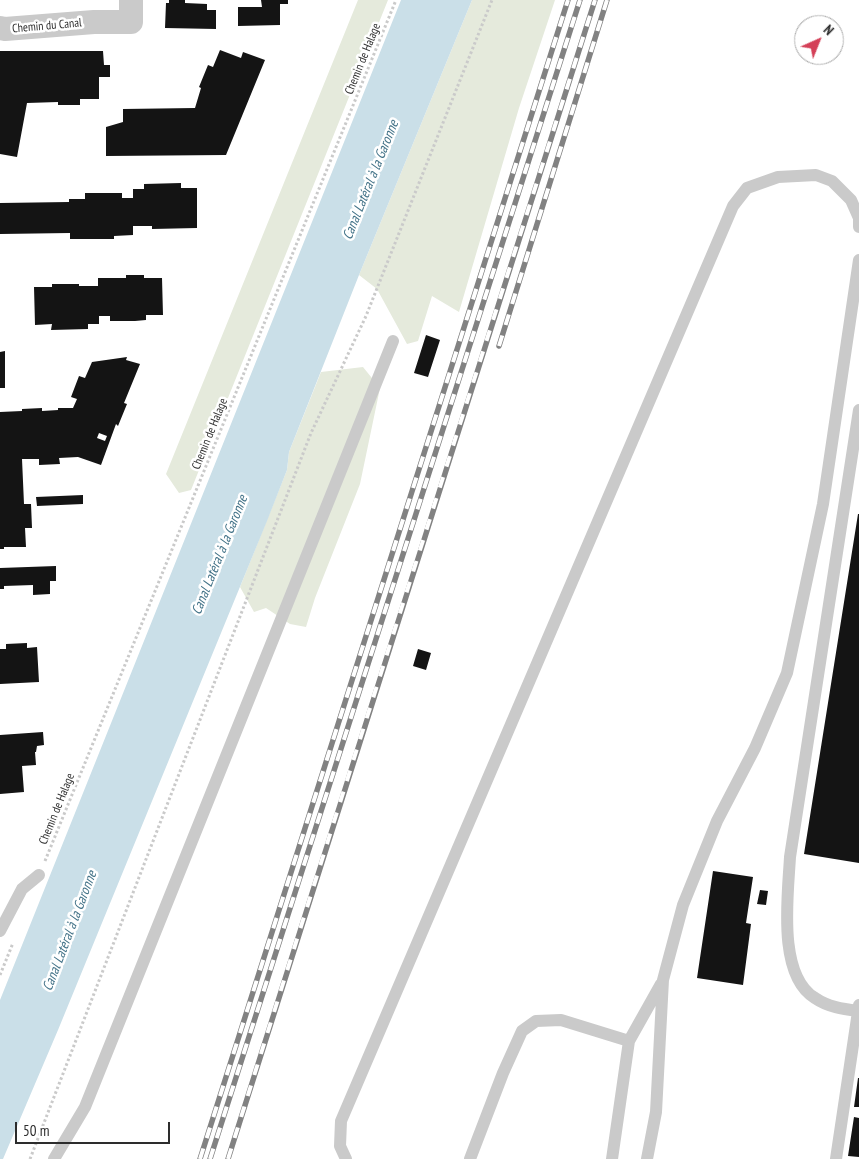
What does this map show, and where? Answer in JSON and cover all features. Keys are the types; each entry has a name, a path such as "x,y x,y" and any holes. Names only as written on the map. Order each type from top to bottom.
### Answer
{"street":[{"name":"Chemin du Canal","path":"0,28 6,29 95,11 131,22 131,0"}],"lane":[{"path":"346,1159 340,1146 341,1121 733,206 747,188 778,177 816,175 832,181 851,200 859,218 859,227"},
{"path":"647,1159 656,1112 663,980 683,905 717,821 755,748 787,673 823,504 859,260"},
{"path":"54,1159 84,1107 392,341"},
{"path":"858,1011 834,1008 813,998 798,980 789,950 787,906 790,857 859,410"},
{"path":"0,931 22,889 40,875"},
{"path":"612,1159 629,1041 663,980"},
{"path":"836,1159 858,1028 859,1005"},
{"path":"470,1159 503,1073 522,1031 536,1021 561,1020 629,1041"}],"path":[{"name":"Chemin de Halage","path":"40,875 396,0"},
{"path":"30,1159 311,433 366,316 492,0"}],"shaded area":[{"path":"358,0 388,0 191,490 179,493 166,474"},
{"path":"472,0 555,0 519,108 459,312 432,296 418,341 407,344 377,289 359,275"},
{"path":"363,367 380,388 360,484 315,598 306,627 290,624 266,608 254,612 240,587 287,470 289,452 321,372"}],"water":[{"name":"Canal Latéral à la Garonne","path":"401,0 472,0 359,275 289,452 287,470 267,521 58,1030 3,1159 0,1159 0,1000"}],"building":[{"path":"169,0 185,0 185,3 207,4 207,10 216,10 216,29 165,28 166,3 169,3"},
{"path":"261,0 288,0 288,4 280,4 280,25 238,26 238,7 262,7"},
{"path":"220,50 241,58 243,52 265,60 226,155 106,156 106,127 123,122 123,109 195,108 201,88 199,87 208,65 213,67"},
{"path":"0,51 103,51 104,65 110,65 110,77 99,77 99,99 80,99 80,105 58,105 58,102 27,103 17,157 0,154"},
{"path":"181,183 181,188 197,188 197,228 152,229 152,226 133,226 133,235 114,236 114,239 70,239 70,233 0,234 0,203 69,202 69,199 85,199 85,193 122,193 122,198 133,198 133,189 144,189 144,184"},
{"path":"126,275 162,278 163,315 146,315 146,320 135,321 110,321 110,316 99,316 99,324 88,324 88,329 51,330 52,324 35,325 34,287 52,287 52,284 98,286 98,278 126,278"},
{"path":"426,335 440,340 428,377 414,373"},
{"path":"5,351 5,388 0,388 0,352"},
{"path":"127,357 126,360 140,364 124,403 127,404 118,426 116,424 101,465 78,457 59,458 60,464 39,465 39,459 22,459 24,504 31,504 32,528 25,528 26,547 4,547 4,549 0,549 0,412 22,411 22,409 42,408 42,411 73,408 77,399 71,397 79,376 85,378 92,362","holes":["99,433 107,436 105,441 97,438"]},
{"path":"83,495 83,504 37,506 36,497"},
{"path":"859,514 859,863 804,854"},
{"path":"56,566 56,581 50,581 50,594 33,595 33,585 4,586 4,589 0,589 0,568"},
{"path":"27,643 27,648 37,647 39,682 0,684 0,649 6,649 6,644"},
{"path":"418,649 431,653 426,670 413,666"},
{"path":"43,732 44,745 37,746 35,752 36,765 22,766 24,792 0,794 0,735"},
{"path":"713,871 753,877 746,923 751,924 743,985 697,978"},
{"path":"760,890 768,891 766,905 757,904"},
{"path":"858,1078 859,1107 854,1107"},
{"path":"854,1117 859,1118 859,1157 848,1156"}],"railway":[{"path":"200,1159 568,0"},
{"path":"210,1159 580,0"},
{"path":"228,1159 595,0"},
{"path":"499,346 607,0"}]}
